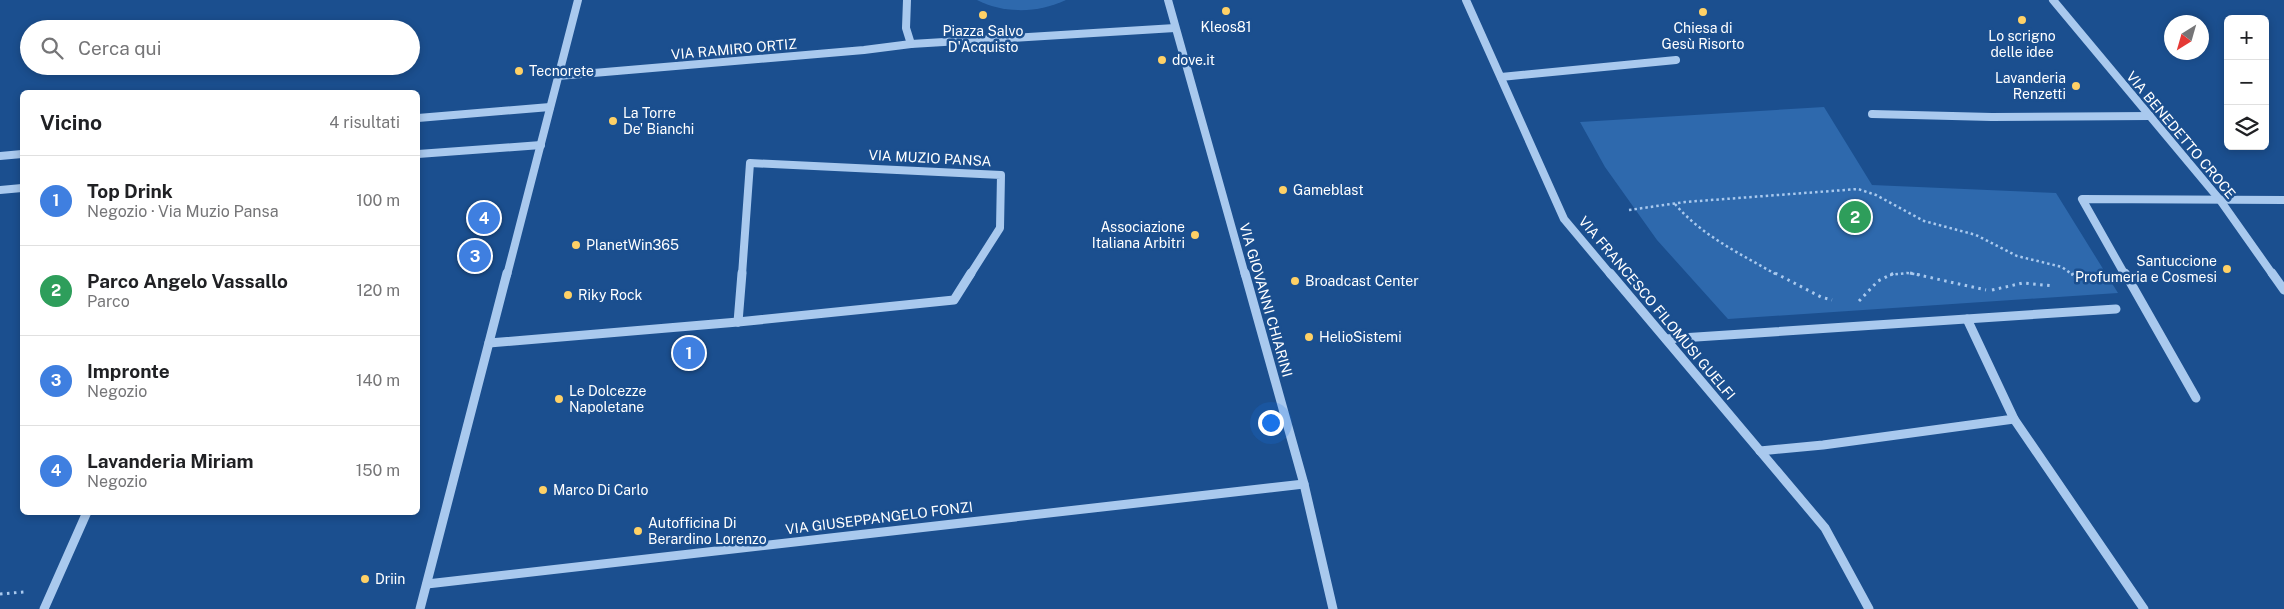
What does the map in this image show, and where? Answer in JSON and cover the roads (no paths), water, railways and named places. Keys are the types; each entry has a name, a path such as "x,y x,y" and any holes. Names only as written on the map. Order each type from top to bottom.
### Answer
{"street":[{"path":"420,609 578,0"},
{"path":"907,0 906,28 911,44 1175,28"},
{"name":"VIA GIOVANNI CHIARINI","path":"1168,0 1304,484 1333,609"},
{"name":"VIA FRANCESCO FILOMUSI GUELFI","path":"1466,0 1564,219 1825,528 1868,609"},
{"name":"VIA BENEDETTO CROCE","path":"2053,0 2220,200 2284,290"},
{"name":"VIA RAMIRO ORTIZ","path":"558,76 864,50 911,44"},
{"path":"1501,77 1676,60"},
{"path":"420,118 550,107"},
{"path":"1872,114 1992,117 2150,116"},
{"path":"420,154 541,145"},
{"path":"0,156 20,154"},
{"name":"VIA MUZIO PANSA","path":"489,343 738,322 954,300 1000,228 1001,175 750,163 738,322"},
{"path":"0,190 20,188"},
{"path":"2196,398 2082,199 2284,200"},
{"path":"1666,339 2116,309"},
{"path":"1967,319 2014,419 2144,609"},
{"path":"1760,451 1823,445 2014,419"},
{"name":"VIA GIUSEPPANGELO FONZI","path":"427,584 1304,484"},
{"path":"44,609 86,515"}],"place":[{"name":"Kleos81","path":"1226,11"},
{"name":"Chiesa di Gesù Risorto","path":"1703,12"},
{"name":"Piazza Salvo D'Acquisto","path":"983,15"},
{"name":"Lo scrigno delle idee","path":"2022,20"},
{"name":"dove.it","path":"1162,60"},
{"name":"Tecnorete","path":"519,71"},
{"name":"Lavanderia Renzetti","path":"2076,86"},
{"name":"La Torre De' Bianchi","path":"613,121"},
{"name":"Gameblast","path":"1283,190"},
{"name":"Parco Angelo Vassallo","path":"1855,217"},
{"name":"Lavanderia Miriam","path":"484,218"},
{"name":"Associazione Italiana Arbitri","path":"1195,235"},
{"name":"PlanetWin365","path":"576,245"},
{"name":"Impronte","path":"475,256"},
{"name":"Santuccione Profumeria e Cosmesi","path":"2227,269"},
{"name":"Broadcast Center","path":"1295,281"},
{"name":"Riky Rock","path":"568,295"},
{"name":"HelioSistemi","path":"1309,337"},
{"name":"Top Drink","path":"689,353"},
{"name":"Le Dolcezze Napoletane","path":"559,399"},
{"name":"Marco Di Carlo","path":"543,490"},
{"name":"Autofficina Di Berardino Lorenzo","path":"638,531"},
{"name":"Driin","path":"365,579"}]}
